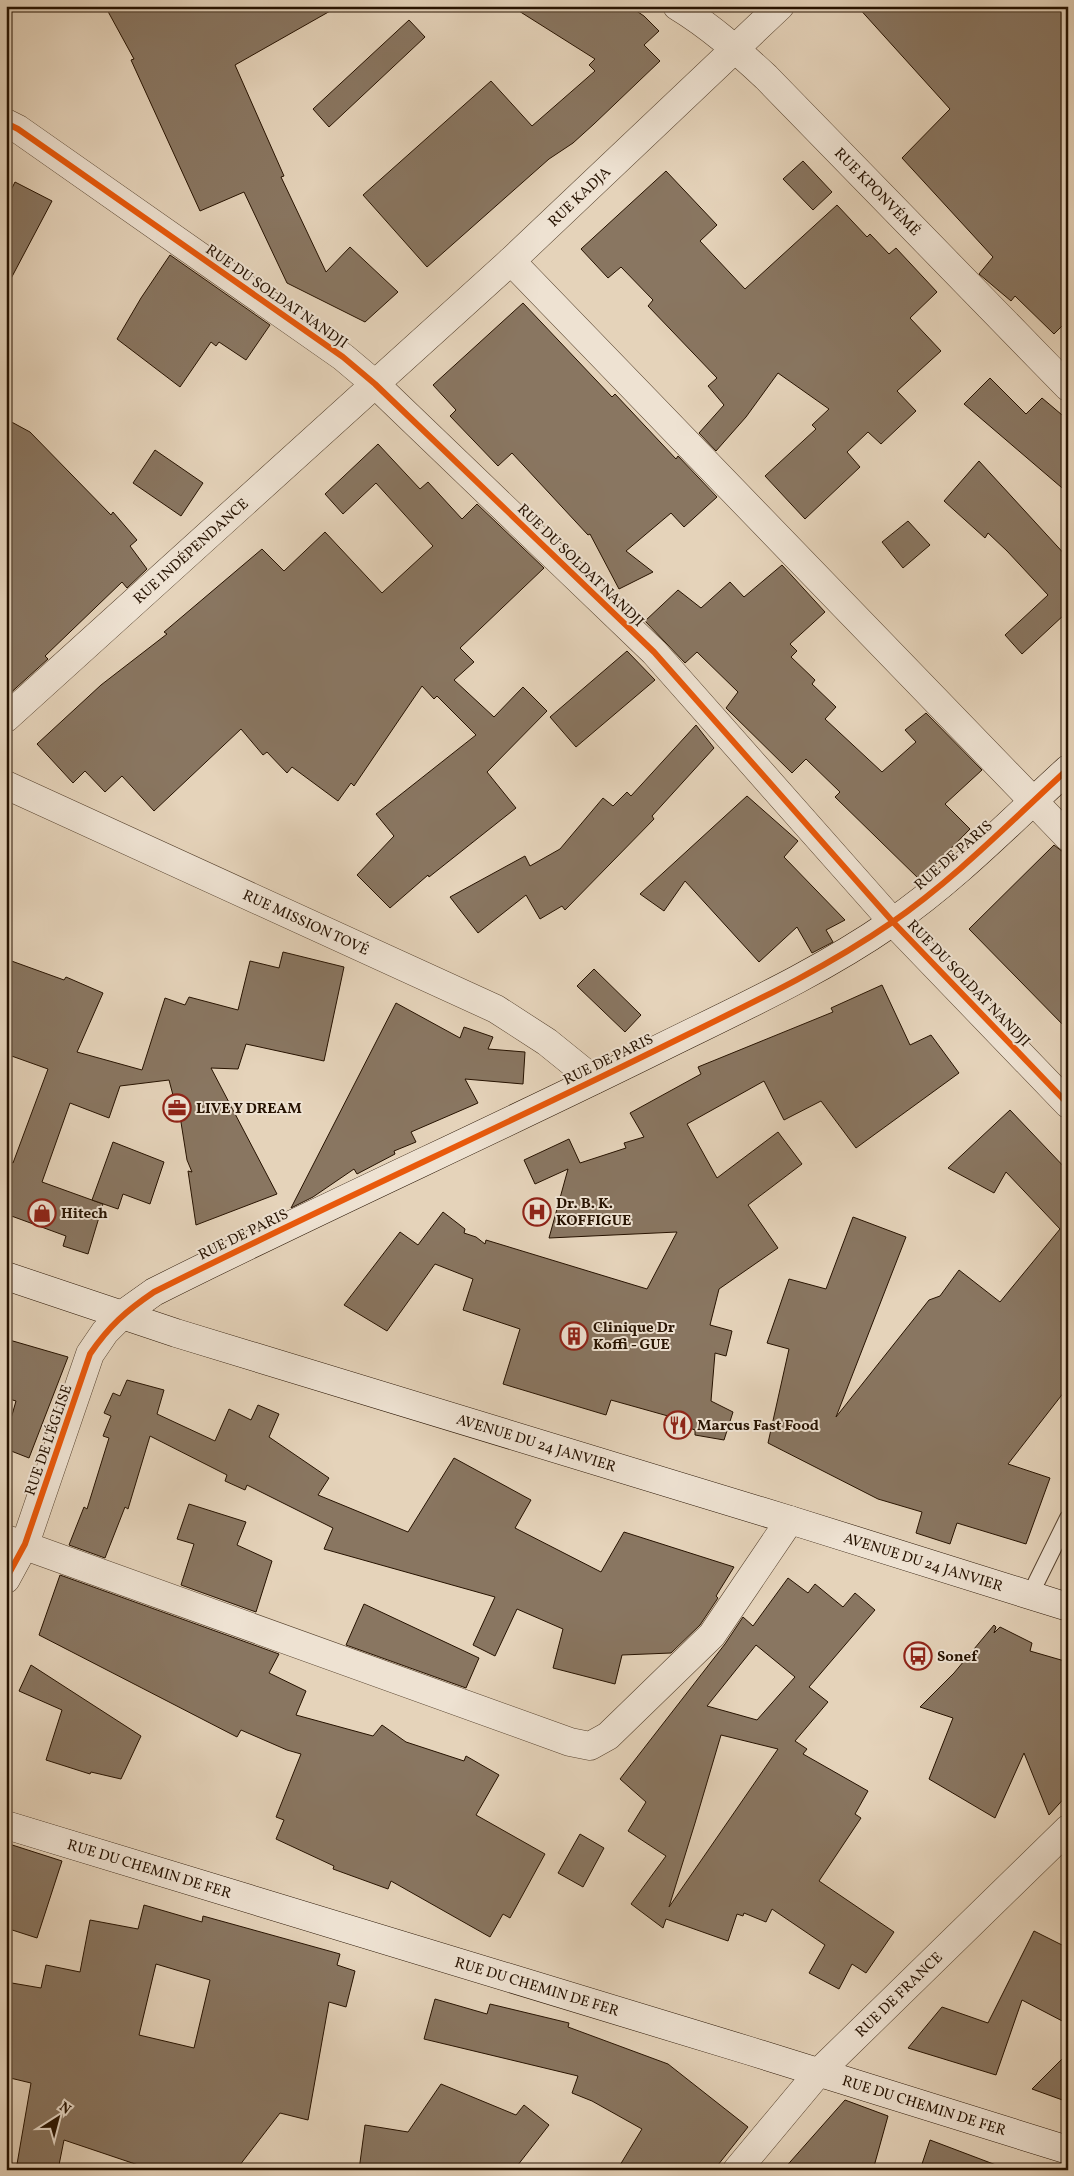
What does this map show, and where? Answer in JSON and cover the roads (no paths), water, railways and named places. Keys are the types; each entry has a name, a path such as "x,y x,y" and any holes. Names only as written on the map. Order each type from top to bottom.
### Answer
{"street":[{"name":"RUE KPONVÉMÉ","path":"677,6 694,16 736,48 773,84 1068,387"},
{"name":"RUE KADJA","path":"375,384 511,260 780,6"},
{"name":"RUE DU SOLDAT NANDJI","path":"6,123 26,135 343,357 375,384 654,652 893,922 1068,1104"},
{"path":"511,260 1068,838"},
{"name":"RUE INDÉPENDANCE","path":"6,718 375,384"},
{"name":"RUE DE PARIS","path":"122,1314 154,1292 178,1280 594,1080 795,980 846,952 893,922 948,878 1068,769"},
{"name":"RUE MISSION TOVÉ","path":"6,785 496,1009 547,1042 594,1080"},
{"name":"AVENUE DU 24 JANVIER","path":"6,1276 176,1333 790,1520 1068,1607"},
{"name":"RUE DE L'ÉGLISE","path":"6,1579 16,1541 90,1354 105,1332 122,1314"},
{"path":"16,1541 570,1742 590,1746 608,1736 712,1635 790,1520"},
{"name":"RUE DU CHEMIN DE FER","path":"6,1826 750,2051 1068,2150"},
{"name":"RUE DE FRANCE","path":"737,2170 818,2073 1068,1829"}],"lane":[{"path":"1030,1595 1068,1518"}],"place":[{"name":"LIVE Y DREAM","path":"177,1108"},
{"name":"Dr. B. K. KOFFIGUE","path":"537,1212"},
{"name":"Hitech","path":"42,1213"},
{"name":"Clinique Dr Koffi - GUE","path":"574,1336"},
{"name":"Marcus Fast Food","path":"678,1425"},
{"name":"Sonef","path":"918,1656"}]}
